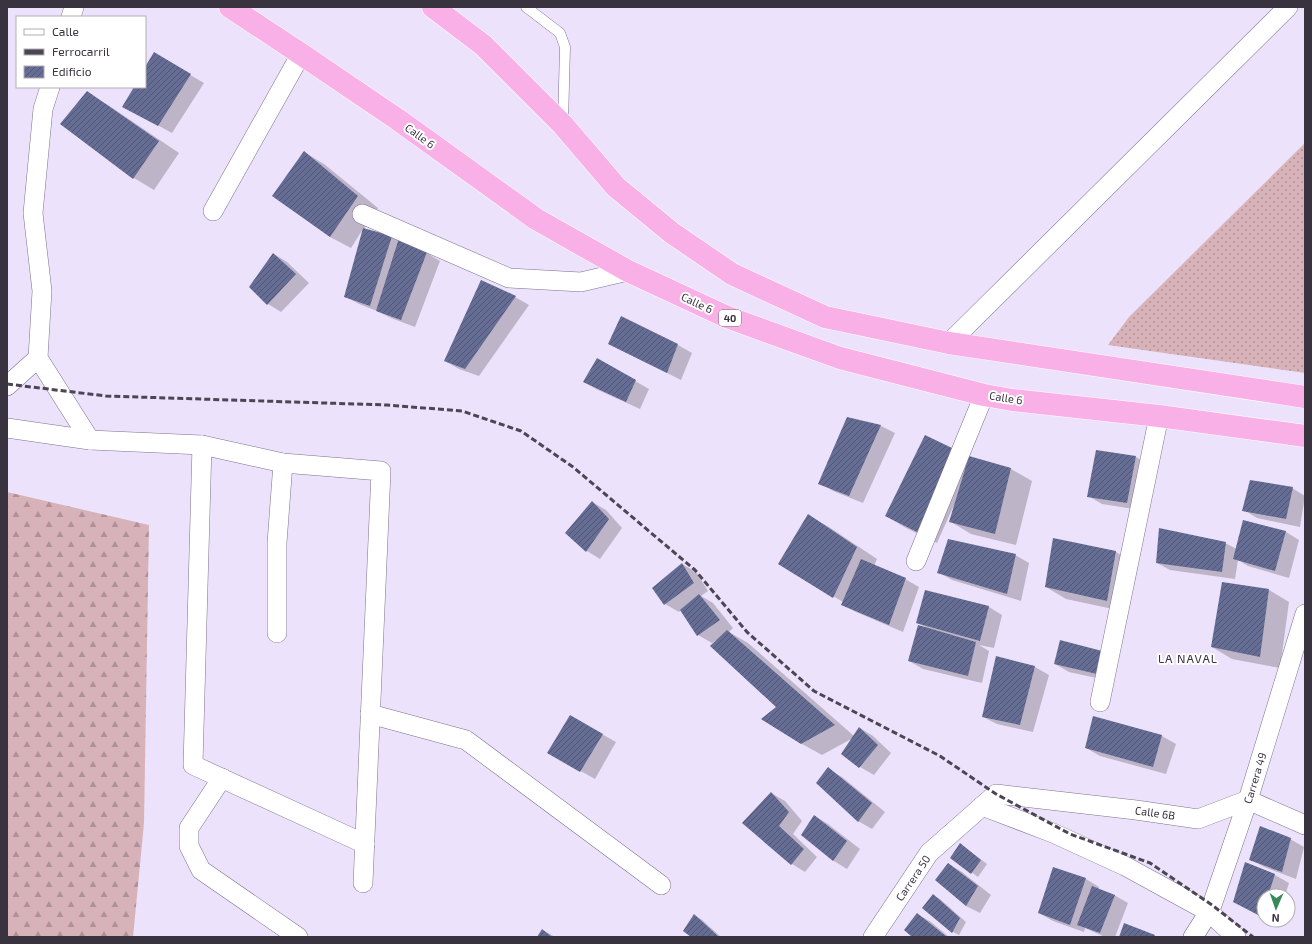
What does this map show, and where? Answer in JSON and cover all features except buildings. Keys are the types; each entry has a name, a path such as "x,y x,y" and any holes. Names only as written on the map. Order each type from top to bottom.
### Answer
{"highway":[{"name":"Calle 6","path":"230,7 397,119 536,218 628,271 727,317 840,358 984,395 1012,400 1158,416 1305,436"},
{"path":"433,7 483,45 563,125 616,187 672,233 732,274 825,317 949,344 1305,398"}],"street":[{"path":"949,344 1288,7"},
{"path":"213,211 301,54"},
{"path":"50,88 43,109 33,213 42,292 38,358 90,440"},
{"path":"362,214 509,278 581,282 628,271"},
{"path":"7,386 38,358"},
{"path":"916,560 984,395"},
{"path":"1100,702 1158,416"},
{"path":"7,428 90,440 202,445 283,463 381,471 363,883"},
{"path":"202,445 193,765 365,844"},
{"path":"277,633 277,543 283,463"},
{"name":"Carrera 49","path":"1193,937 1209,912 1248,800 1305,614"},
{"path":"370,714 466,740 661,885"},
{"path":"222,778 189,828 189,846 201,870 298,937"},
{"name":"Calle 6B","path":"996,794 1136,810 1198,819 1248,800"},
{"name":"Carrera 50","path":"873,937 929,853 996,794"},
{"path":"1248,800 1305,825"},
{"path":"982,806 1053,833 1125,866 1209,912 1236,937"}],"lane":[{"path":"526,7 560,33 565,47 563,125"}],"green space":[{"path":"1305,143 1305,373 1108,345 1129,317"},
{"path":"7,492 149,525 144,823 133,937 7,937"}],"railway":[{"path":"7,384 106,396 387,405 462,411 521,431 573,467 695,570 747,632 814,691 940,756 996,794 1070,834 1150,863 1212,905 1253,937"}],"district":[{"name":"LA NAVAL","path":"1188,659"}]}
